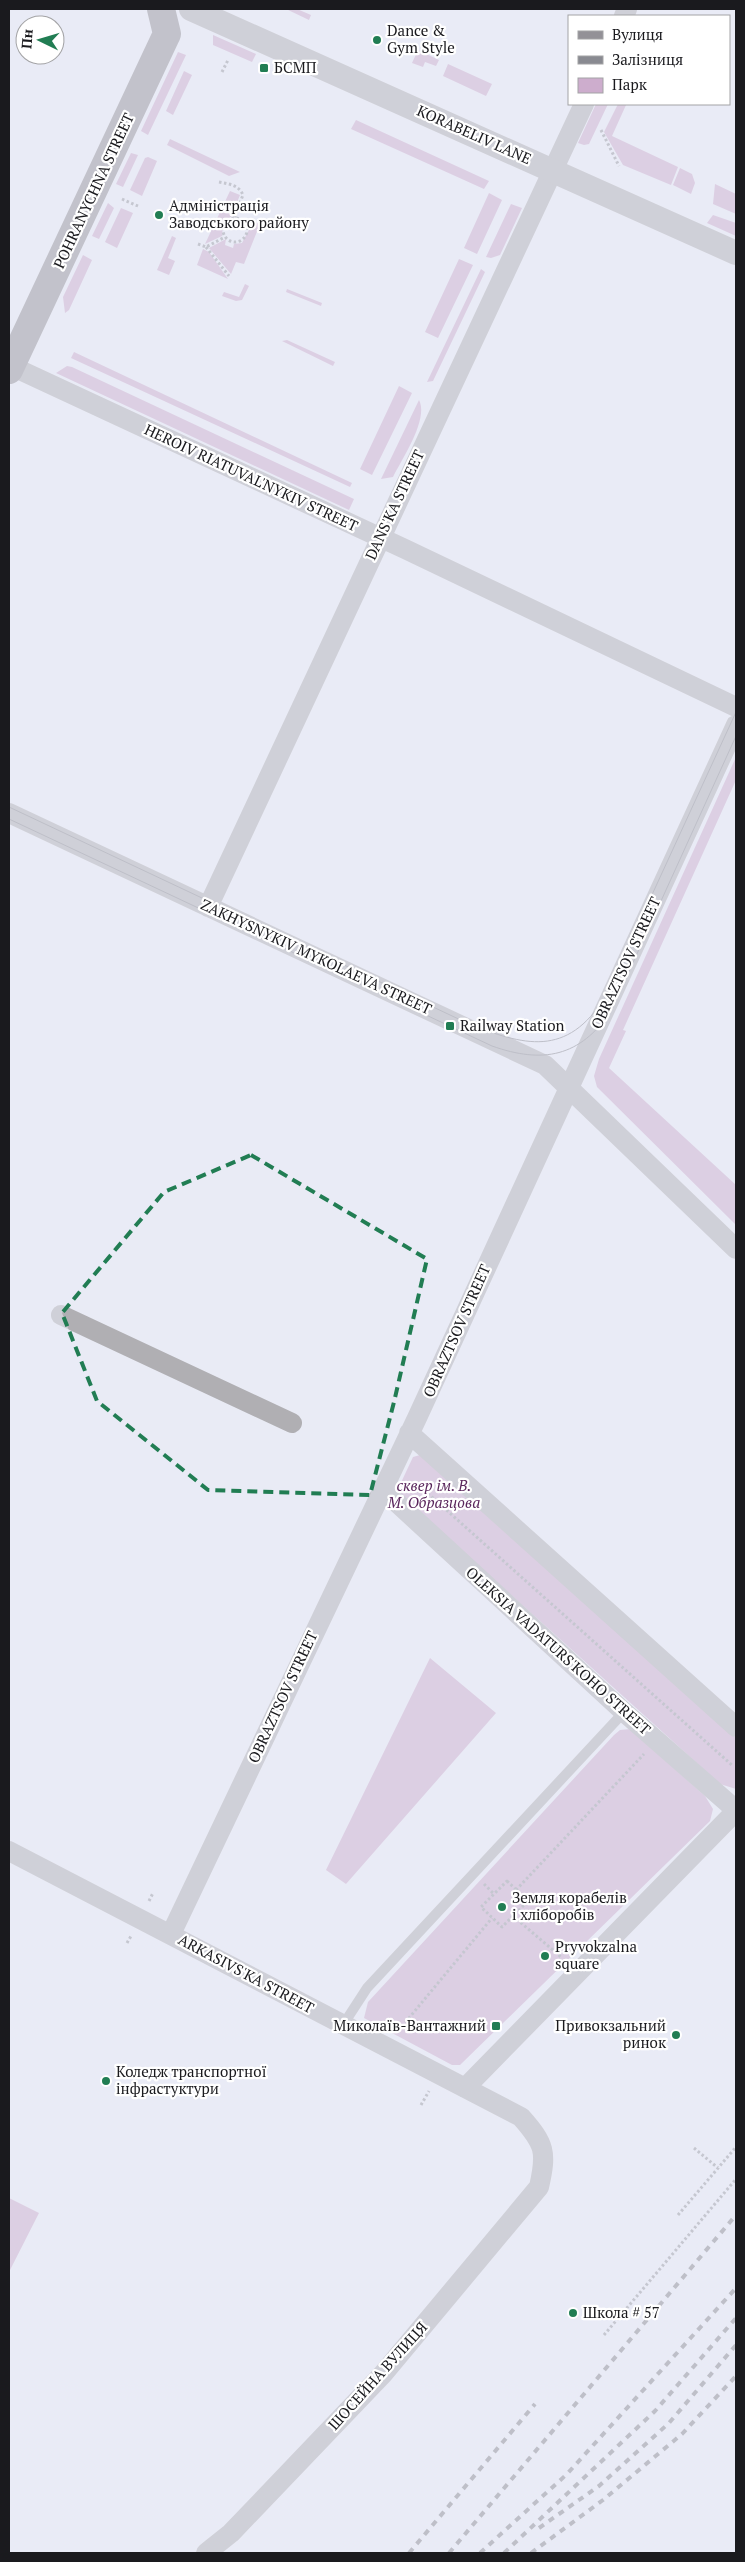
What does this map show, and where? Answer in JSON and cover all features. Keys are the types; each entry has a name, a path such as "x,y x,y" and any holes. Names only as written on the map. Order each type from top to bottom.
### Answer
{"main road":[{"name":"POHRANYCHNA STREET","path":"9,367 164,21"}],"street":[{"name":"KORABELIV LANE","path":"164,21 186,21 201,13 736,252"},
{"name":"DANS'KA STREET","path":"208,907 379,538 584,105"},
{"name":"HEROIV RIATUVAL'NYKIV STREET","path":"9,367 379,538 736,707"},
{"name":"OBRAZTSOV STREET","path":"171,1934 409,1433 736,725"},
{"name":"ZAKHYSNYKIV MYKOLAEVA STREET","path":"9,813 545,1065 736,1250"},
{"path":"61,1315 292,1423"},
{"path":"409,1433 736,1726"},
{"name":"OLEKSIA VADATURS'KOHO STREET","path":"382,1489 624,1712 736,1810"},
{"path":"465,2088 736,1810"},
{"name":"ARKASIVS'KA STREET","path":"9,1851 521,2118 533,2130 543,2147 544,2166 539,2187"},
{"name":"ШОСЕЙНА ВУЛИЦЯ","path":"206,2553 231,2533 383,2374 539,2187"}],"lane":[{"path":"343,2025 368,1988 624,1712"}],"path":[{"path":"222,72 228,60"},
{"path":"600,130 619,166"},
{"path":"219,182 237,186 241,190 243,195 234,218"},
{"path":"122,198 138,206"},
{"path":"234,218 245,224 247,235 238,242 231,242 225,237 224,226 228,220 234,218"},
{"path":"206,248 225,237"},
{"path":"198,244 206,248 229,276"},
{"path":"424,1490 733,1766"},
{"path":"516,1890 646,1752"},
{"path":"507,1881 528,1901 502,1927 481,1906 494,1894 507,1881"},
{"path":"484,1884 494,1894"},
{"path":"147,1905 153,1893"},
{"path":"513,1916 561,1957"},
{"path":"399,2030 492,1918"},
{"path":"421,2105 429,2090"},
{"path":"678,2215 736,2147"},
{"path":"694,2148 718,2168"},
{"path":"604,2335 736,2179"}],"highlighted area":[{"path":"251,1155 427,1259 370,1495 208,1490 97,1401 62,1313 164,1192"}],"green space":[{"path":"286,9 297,9 311,15 309,20"},
{"path":"213,35 256,54 252,62 213,45"},
{"path":"418,50 439,60 436,66 425,62 423,67 412,63"},
{"path":"178,52 186,55 148,135 141,131"},
{"path":"448,64 492,84 486,96 443,76"},
{"path":"184,71 192,75 173,115 166,111"},
{"path":"596,105 608,105 589,144 578,143"},
{"path":"618,105 626,105 612,136 678,167 671,185 623,165 604,132"},
{"path":"356,120 489,181 484,189 351,129"},
{"path":"170,139 240,172 229,176 167,145"},
{"path":"131,153 138,155 123,187 116,184"},
{"path":"148,157 157,161 142,196 130,190 145,158"},
{"path":"680,168 692,174 695,183 691,194 673,185"},
{"path":"715,184 736,194 736,214 713,204"},
{"path":"230,191 240,195 231,217 223,223 222,236 205,244"},
{"path":"489,193 502,200 477,254 464,248"},
{"path":"108,203 114,208 99,239 92,236"},
{"path":"511,204 522,208 500,255 491,258 486,257"},
{"path":"121,208 133,213 117,248 105,242"},
{"path":"713,215 736,223 736,236 707,223"},
{"path":"249,220 260,224 244,264 236,262 231,274 209,248 226,239 225,245 233,248 234,244 242,243 250,228"},
{"path":"172,236 176,238 168,258 175,261 169,275 157,270"},
{"path":"203,249 209,252 228,279 197,265"},
{"path":"83,255 92,260 69,310 65,313 63,297"},
{"path":"459,259 473,265 438,338 425,332"},
{"path":"481,269 485,272 433,381 427,382"},
{"path":"245,284 249,286 242,300 236,301 222,296 224,292 239,297"},
{"path":"287,289 322,303 321,306 286,292"},
{"path":"287,340 335,362 333,366 282,341"},
{"path":"74,352 352,483 350,487 71,358"},
{"path":"67,366 354,499 349,510 56,373"},
{"path":"399,386 412,393 372,475 360,469"},
{"path":"419,400 421,408 418,428 408,450 393,477 381,479"},
{"path":"736,757 736,780 623,1030 626,1031 609,1068 736,1185 736,1225 597,1087 594,1076 599,1059"},
{"name":"сквер ім. В. М. Образцова","path":"420,1455 432,1461 736,1738 736,1789 720,1784 403,1497 398,1489 413,1457"},
{"path":"430,1658 496,1713 346,1884 326,1870"},
{"path":"630,1729 705,1796 713,1809 710,1821 460,2065 452,2065 364,2018 368,2002 614,1735 620,1730"},
{"path":"9,2198 39,2213 9,2272"}],"tram line":[{"path":"9,807 467,1023 507,1037 543,1042 560,1038 575,1030 590,1017 605,997 736,712"},
{"path":"9,819 492,1046 510,1052 544,1055 559,1053 573,1047 599,1026 611,1011 736,736"}],"railway":[{"path":"449,2553 736,2215"},
{"path":"480,2553 567,2474 736,2288"},
{"path":"504,2553 655,2411 736,2318"},
{"path":"539,2528 599,2486 669,2423 736,2345"},
{"path":"531,2553 603,2500 682,2434 736,2376"},
{"path":"409,2553 535,2404"}],"place":[{"name":"Dance & Gym Style","path":"377,40"},
{"name":"БСМП","path":"264,68"},
{"name":"Адміністрація Заводського району","path":"159,215"},
{"name":"Railway Station","path":"450,1026"},
{"name":"Земля корабелів і хліборобів","path":"502,1907"},
{"name":"Pryvokzalna square","path":"545,1956"},
{"name":"Миколаїв-Вантажний","path":"496,2026"},
{"name":"Привокзальний ринок","path":"676,2035"},
{"name":"Коледж транспортної інфрастуктури","path":"106,2081"},
{"name":"Школа # 57","path":"573,2313"}]}
